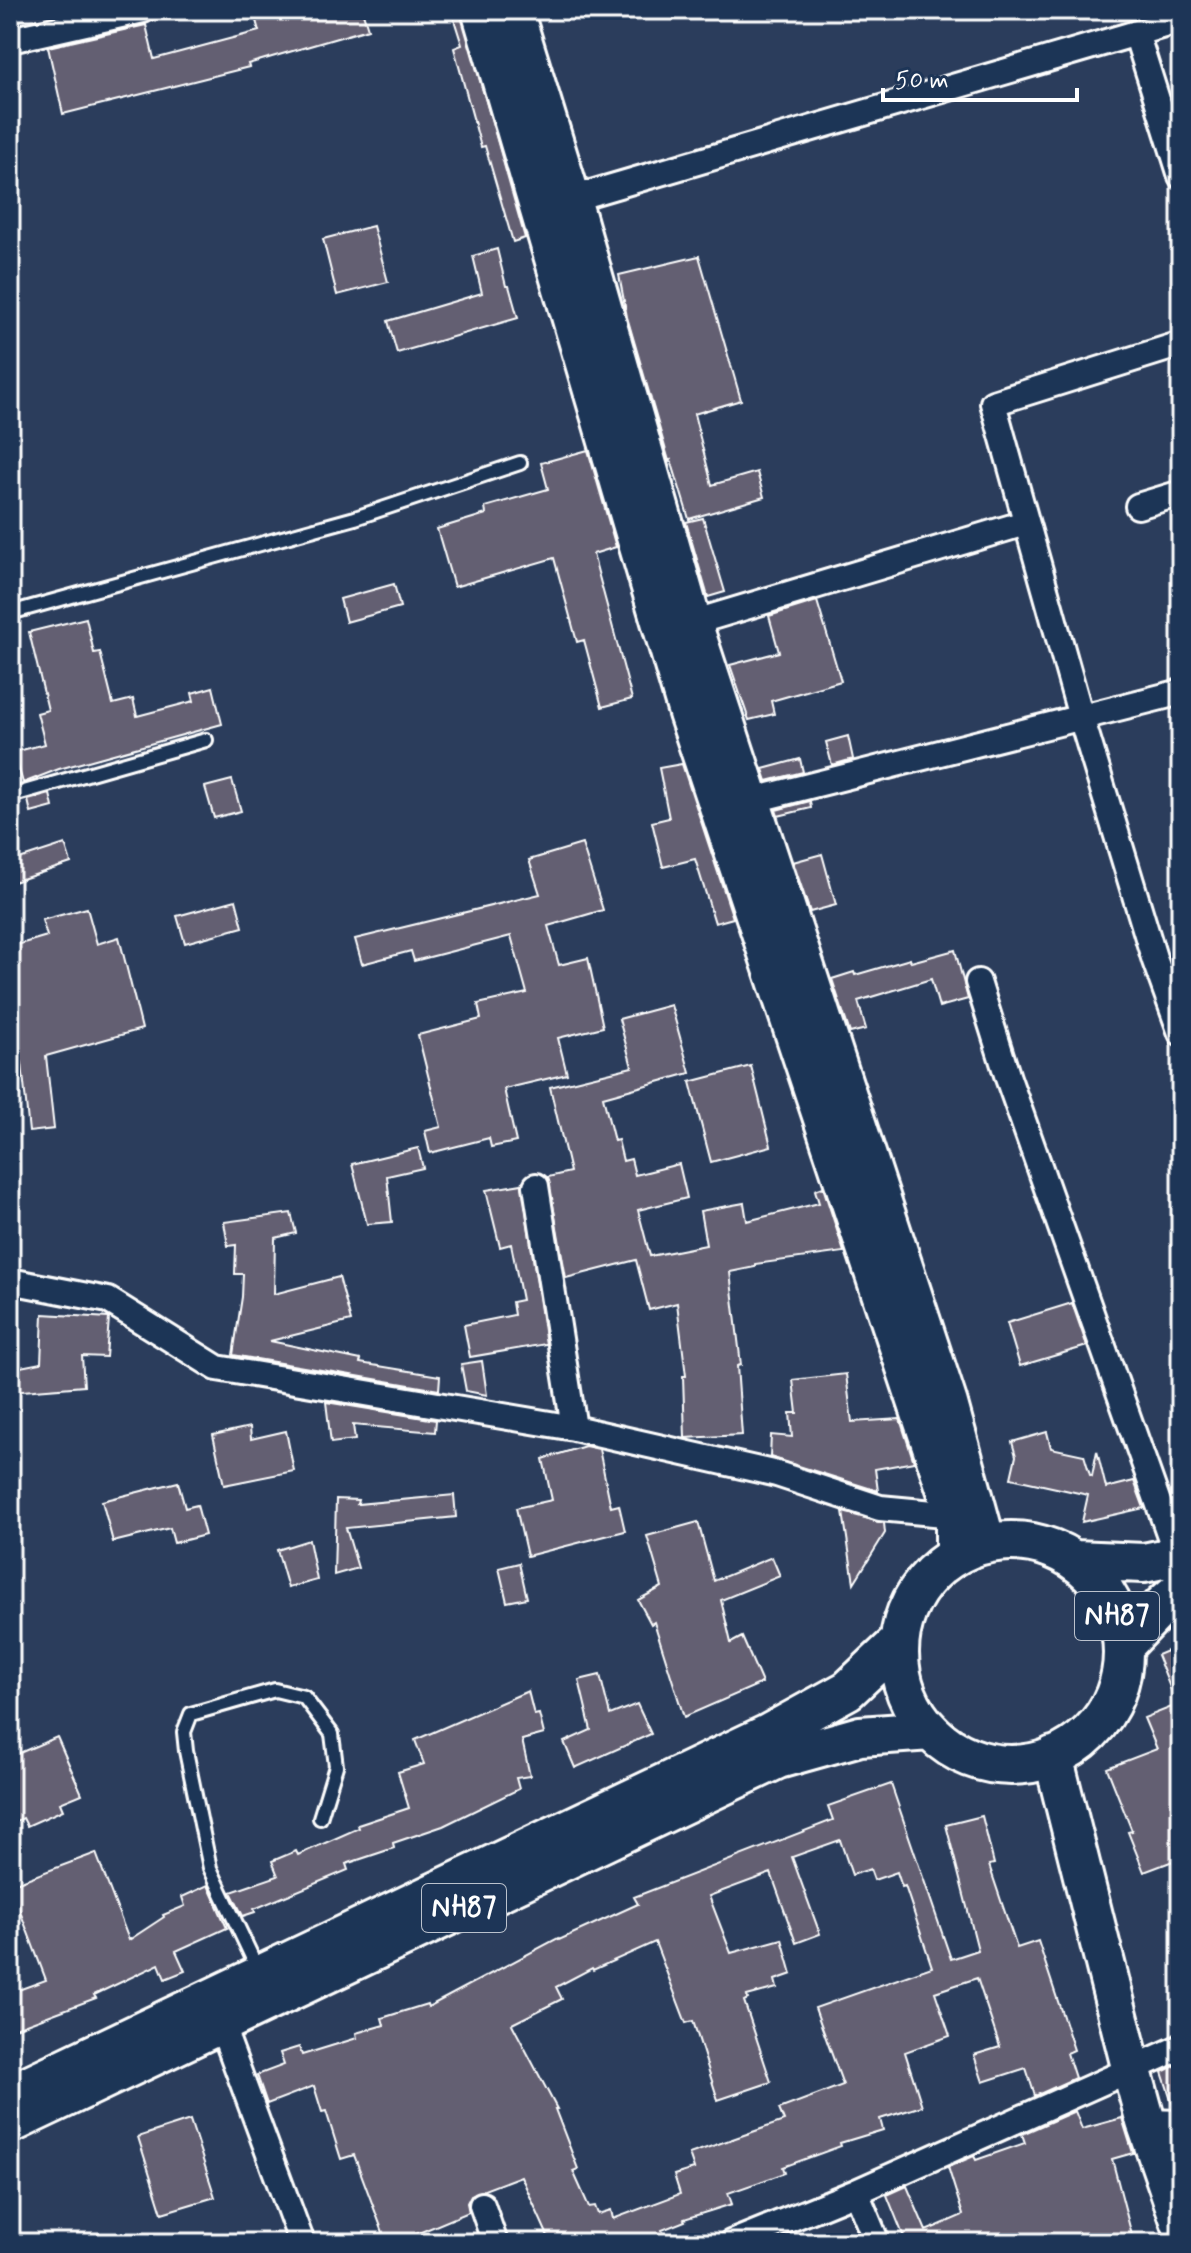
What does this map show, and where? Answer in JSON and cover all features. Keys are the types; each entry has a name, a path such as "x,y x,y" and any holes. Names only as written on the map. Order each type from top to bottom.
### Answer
{"main road":[{"path":"481,10 688,713 955,1515 970,1550"},
{"path":"513,10 571,199 692,623 948,1404 970,1550"},
{"name":"NH87","path":"1017,1541 1047,1546 1075,1560 1094,1577 1110,1598 1119,1621 1123,1647 1119,1686 1111,1704 1087,1735 1053,1756 1028,1764 988,1762 951,1748 931,1731 916,1712 905,1690 900,1666 899,1642 908,1608 927,1578 970,1550 1017,1541"},
{"name":"NH87","path":"1075,1560 1180,1567 1165,1603 1123,1647"},
{"name":"NH87","path":"10,2124 216,2011 260,1975 768,1734 848,1690 899,1642"},
{"name":"NH87","path":"10,2094 216,2011 778,1759 860,1736 931,1731"},
{"path":"1053,1756 1131,2067 1164,2122 1181,2223"}],"street":[{"path":"10,40 143,10"},
{"path":"571,199 1181,20"},
{"path":"1136,33 1181,176"},
{"path":"1181,344 993,403 1081,717 1155,961 1181,1033"},
{"path":"1138,506 1181,493"},
{"path":"692,623 1025,523"},
{"path":"750,801 1181,692"},
{"path":"978,982 1008,1078 1180,1567"},
{"path":"536,1186 574,1428"},
{"path":"10,1281 108,1300 217,1368 574,1428 777,1474 880,1508 955,1515"},
{"path":"216,2011 302,2243"},
{"path":"746,2240 1181,2047"},
{"path":"856,2192 877,2243"},
{"path":"482,2205 495,2243"}],"lane":[{"path":"10,613 355,518 520,463"},
{"path":"10,796 206,740"},
{"path":"260,1975 210,1868 186,1751 184,1732 191,1714 275,1690 304,1697 332,1734 336,1766 320,1818"}],"building":[{"path":"253,10 362,10 368,29 248,64 249,67 63,114 48,47 146,25 154,59 259,31"},
{"path":"451,10 460,10 525,238 513,242 485,146 481,147 454,48 462,45"},
{"path":"373,226 388,282 337,295 323,239"},
{"path":"497,249 518,318 397,353 388,321 482,293 473,256"},
{"path":"699,256 741,400 694,414 712,485 757,472 764,497 689,519 627,317 619,275"},
{"path":"588,450 616,547 593,554 632,699 602,707 584,640 577,642 554,558 454,587 437,529 486,514 485,507 548,489 541,463"},
{"path":"703,518 725,592 708,597 686,522"},
{"path":"394,584 400,607 346,622 340,599"},
{"path":"817,601 841,681 771,701 774,714 749,720 730,665 779,652 769,616"},
{"path":"86,618 94,653 100,652 113,704 133,699 137,716 194,701 192,693 213,687 222,724 59,769 23,783 14,752 45,744 37,713 48,710 29,632"},
{"path":"848,736 853,759 832,765 826,742"},
{"path":"800,759 803,772 767,781 763,769"},
{"path":"682,764 733,918 715,923 695,859 663,867 652,822 669,818 659,768"},
{"path":"232,780 241,811 214,818 205,787"},
{"path":"50,794 53,807 31,813 28,800"},
{"path":"810,801 811,808 778,816 776,810"},
{"path":"65,844 71,863 10,883 10,862"},
{"path":"582,844 603,910 548,926 559,965 588,958 603,1027 558,1038 567,1074 504,1089 516,1142 491,1147 489,1138 430,1153 425,1131 441,1127 418,1035 481,1019 478,1004 527,993 511,936 414,961 411,951 362,964 355,939 540,894 529,860"},
{"path":"822,854 836,905 810,912 793,862"},
{"path":"236,900 243,927 185,943 177,916"},
{"path":"87,908 97,944 119,937 142,1029 46,1056 54,1129 29,1132 22,1064 10,1023 10,947 47,936 42,920"},
{"path":"955,950 968,999 939,1007 931,979 858,1001 866,1029 850,1033 832,979"},
{"path":"671,1005 690,1073 603,1097 614,1141 618,1140 623,1161 631,1159 635,1175 679,1164 687,1198 638,1210 650,1256 706,1245 700,1211 744,1203 747,1221 819,1203 815,1190 823,1187 844,1252 755,1264 755,1267 730,1272 741,1365 737,1366 742,1435 685,1438 683,1376 686,1376 677,1303 649,1310 636,1260 566,1278 548,1177 570,1172 550,1087 632,1067 619,1019"},
{"path":"751,1066 771,1146 711,1162 690,1082"},
{"path":"418,1148 423,1168 387,1176 392,1222 367,1224 352,1164"},
{"path":"522,1184 546,1344 470,1357 464,1325 514,1315 512,1302 522,1300 511,1244 500,1247 486,1190"},
{"path":"291,1213 296,1233 275,1238 274,1294 339,1277 351,1321 270,1341 361,1360 360,1363 440,1376 439,1390 233,1355 243,1274 235,1274 236,1245 228,1246 224,1222"},
{"path":"1072,1303 1087,1346 1020,1366 1007,1323"},
{"path":"43,1314 109,1318 106,1357 82,1356 84,1386 10,1392 10,1369 41,1363"},
{"path":"482,1361 487,1395 466,1391 461,1364"},
{"path":"846,1374 852,1422 900,1419 914,1462 875,1469 878,1491 770,1457 771,1435 792,1437 790,1413 797,1413 793,1380"},
{"path":"326,1402 436,1420 435,1432 353,1425 355,1440 331,1443"},
{"path":"250,1427 251,1439 286,1431 294,1471 224,1485 213,1435"},
{"path":"1047,1432 1051,1448 1084,1455 1092,1476 1097,1451 1106,1488 1134,1481 1144,1508 1082,1522 1088,1495 1011,1478 1016,1456 1012,1442"},
{"path":"585,1446 599,1449 611,1507 619,1505 625,1531 527,1556 516,1508 552,1500 543,1459"},
{"path":"178,1482 185,1508 197,1505 205,1535 174,1543 170,1528 113,1542 102,1501"},
{"path":"454,1495 456,1517 346,1528 358,1568 334,1575 336,1499 358,1500 357,1504"},
{"path":"843,1512 884,1523 885,1533 854,1583"},
{"path":"698,1522 714,1581 772,1557 780,1576 721,1600 731,1643 742,1637 762,1683 684,1717 654,1622 651,1624 638,1600 662,1587 647,1536"},
{"path":"309,1540 317,1580 288,1588 277,1550"},
{"path":"519,1563 527,1598 507,1602 499,1568"},
{"path":"1181,1645 1181,1858 1144,1872 1128,1832 1132,1831 1107,1768 1157,1749 1144,1718 1177,1705 1157,1655"},
{"path":"600,1675 610,1715 637,1704 651,1734 575,1768 564,1742 591,1730 579,1680"},
{"path":"528,1691 534,1715 539,1714 544,1734 522,1740 530,1776 516,1778 519,1789 443,1826 393,1843 394,1848 346,1864 348,1870 243,1916 231,1892 278,1876 272,1861 296,1851 298,1855 359,1828 358,1825 409,1808 398,1772 424,1764 415,1740"},
{"path":"57,1737 82,1794 60,1803 63,1810 27,1826 23,1818 10,1824 10,1757"},
{"path":"891,1784 951,1959 978,1950 946,1825 982,1816 994,1864 989,1865 1017,1948 1038,1941 1074,2050 1067,2053 1075,2078 1035,2096 1026,2068 983,2082 974,2055 1000,2047 977,1978 935,1992 950,2036 905,2052 922,2106 880,2119 883,2130 840,2143 841,2146 783,2167 785,2173 728,2193 732,2204 684,2219 662,2230 667,2243 551,2243 521,2176 471,2195 467,2203 469,2212 402,2240 387,2243 354,2155 341,2159 326,2111 322,2112 314,2086 267,2104 257,2075 284,2065 280,2053 299,2047 302,2055 357,2038 356,2033 384,2025 382,2018 427,2004 428,2007 558,1938 638,1904 634,1897 833,1820 828,1806","holes":["840,1840 852,1875 870,1869 874,1880 897,1872 902,1887 905,1886 932,1967 815,2008 843,2085 779,2109 784,2121 689,2154 694,2169 674,2175 680,2194 613,2219 611,2210 598,2214 595,2206 589,2207 573,2171 578,2169 557,2109 512,2024 562,1999 556,1987 592,1968 655,1942 686,2023 693,2021 718,2100 771,2082 744,2001 748,1999 747,1996 777,1988 775,1980 792,1974 782,1939 731,1953 709,1896 771,1873 796,1943 820,1934 792,1857"]},
{"path":"96,1853 129,1940 163,1915 185,1906 182,1897 208,1885 227,1928 176,1951 185,1971 165,1979 159,1964 94,1995 96,1998 10,2030 10,1993 46,1980 10,1885"},
{"path":"1181,2063 1181,2108 1174,2108 1162,2072"},
{"path":"1075,2111 1082,2129 1122,2118 1133,2153 1112,2159 1134,2243 899,2243 905,2240 887,2195 907,2186 926,2231 963,2215 948,2167 974,2156 976,2160 1025,2143 1022,2134"},
{"path":"190,2120 215,2197 162,2213 138,2137"}]}
